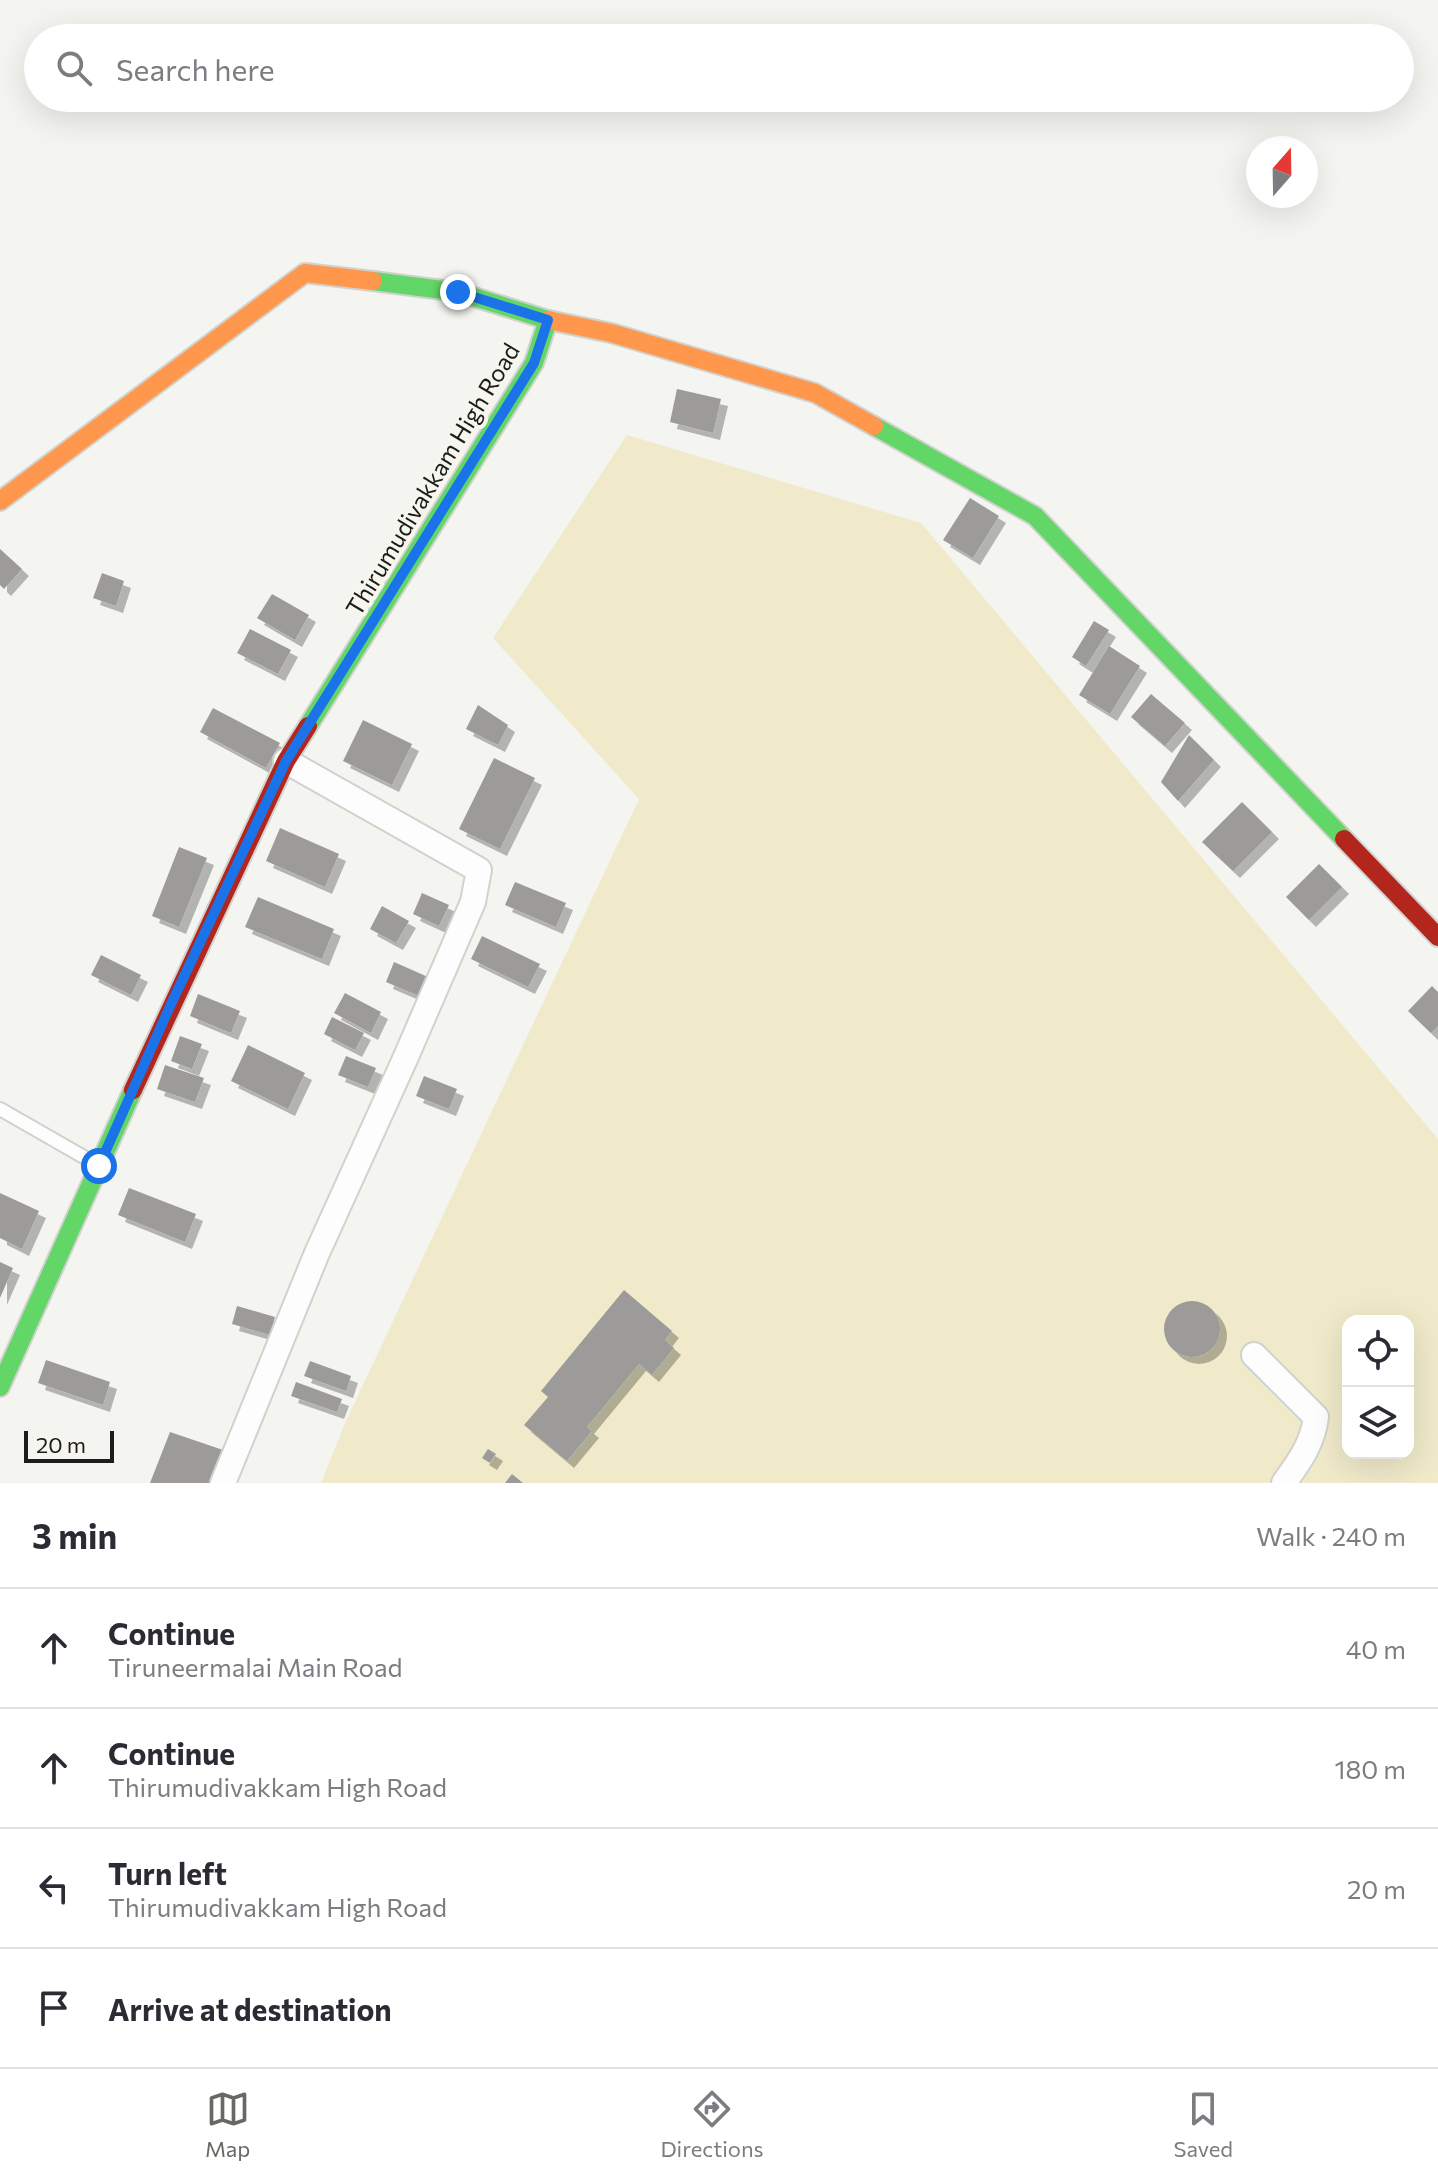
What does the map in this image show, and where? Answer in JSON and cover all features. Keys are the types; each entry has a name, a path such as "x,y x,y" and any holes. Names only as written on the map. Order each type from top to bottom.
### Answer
{"main road":[{"name":"Thirumudivakkam High Road","path":"0,501 305,273 458,292 548,320 534,363 286,761 171,1004 0,1387"},
{"path":"548,320 611,333 815,393 1035,516 1438,937"}],"street":[{"path":"223,1483 317,1253 473,902 479,870 286,761"},
{"path":"1254,1355 1316,1417 1310,1442 1284,1483"}],"lane":[{"path":"0,1109 99,1166"}],"shaded area":[{"path":"627,435 921,523 1438,1139 1438,1483 321,1483 346,1421 639,799 493,638"}],"building":[{"path":"677,389 721,399 713,433 670,422"},
{"path":"970,498 999,516 973,558 943,540"},
{"path":"0,549 22,569 4,589 0,585"},
{"path":"102,573 124,581 116,606 93,598"},
{"path":"272,594 309,615 295,640 257,618"},
{"path":"1094,621 1109,630 1086,666 1072,657"},
{"path":"250,629 291,650 278,674 237,653"},
{"path":"1109,646 1140,666 1110,714 1079,695"},
{"path":"1151,694 1185,723 1165,746 1131,717"},
{"path":"478,705 508,725 498,745 466,729"},
{"path":"213,708 280,743 266,768 200,732"},
{"path":"363,720 412,744 392,785 343,761"},
{"path":"1189,735 1214,760 1178,801 1161,782"},
{"path":"494,758 535,778 500,849 459,829"},
{"path":"1242,802 1272,832 1233,871 1202,842"},
{"path":"280,828 339,854 325,887 266,861"},
{"path":"179,847 207,858 179,927 152,916"},
{"path":"1319,864 1342,887 1309,920 1286,897"},
{"path":"515,882 566,903 556,927 505,905"},
{"path":"422,893 449,905 439,926 413,914"},
{"path":"258,897 334,929 322,959 245,927"},
{"path":"382,906 409,921 396,943 370,929"},
{"path":"482,936 540,964 528,987 471,959"},
{"path":"101,955 141,975 131,995 91,975"},
{"path":"394,962 428,977 419,996 386,982"},
{"path":"1432,986 1438,992 1438,1026 1431,1033 1408,1011"},
{"path":"345,993 381,1012 371,1033 334,1013"},
{"path":"198,994 240,1011 231,1033 190,1016"},
{"path":"332,1017 364,1033 355,1050 324,1034"},
{"path":"180,1036 202,1044 192,1069 171,1061"},
{"path":"248,1045 305,1073 288,1109 231,1081"},
{"path":"346,1056 376,1068 368,1087 338,1075"},
{"path":"165,1065 204,1078 195,1102 157,1089"},
{"path":"424,1076 457,1089 449,1109 416,1096"},
{"path":"129,1188 196,1214 185,1242 118,1215"},
{"path":"0,1193 39,1211 22,1249 0,1238"},
{"path":"0,1262 13,1268 0,1298"},
{"path":"624,1290 672,1331 665,1340 674,1348 652,1375 639,1364 587,1427 592,1431 567,1461 524,1425 548,1397 541,1391"},
{"path":"1192,1301 1212,1309 1220,1329 1212,1349 1192,1357 1172,1349 1164,1329 1172,1309"},
{"path":"237,1306 275,1317 270,1335 232,1324"},
{"path":"46,1360 110,1382 103,1405 38,1383"},
{"path":"310,1361 351,1376 346,1391 304,1376"},
{"path":"296,1382 342,1399 337,1412 291,1396"},
{"path":"170,1432 229,1452 218,1483 150,1483"},
{"path":"488,1449 496,1454 490,1463 482,1458"},
{"path":"512,1474 523,1483 505,1483"}],"traffic: fast":[{"path":"308,726 534,363 548,320 458,292 373,281"},
{"path":"874,426 1035,516 1344,839"},
{"path":"0,1387 133,1090"}],"traffic: slow":[{"path":"0,501 305,273 373,281"},
{"path":"548,320 611,333 815,393 874,426"}],"traffic: jam":[{"path":"133,1090 286,761 308,726"},
{"path":"1344,839 1438,937"}],"route":[{"path":"99,1166 171,1004 286,761 534,363 548,320 458,292"}]}
